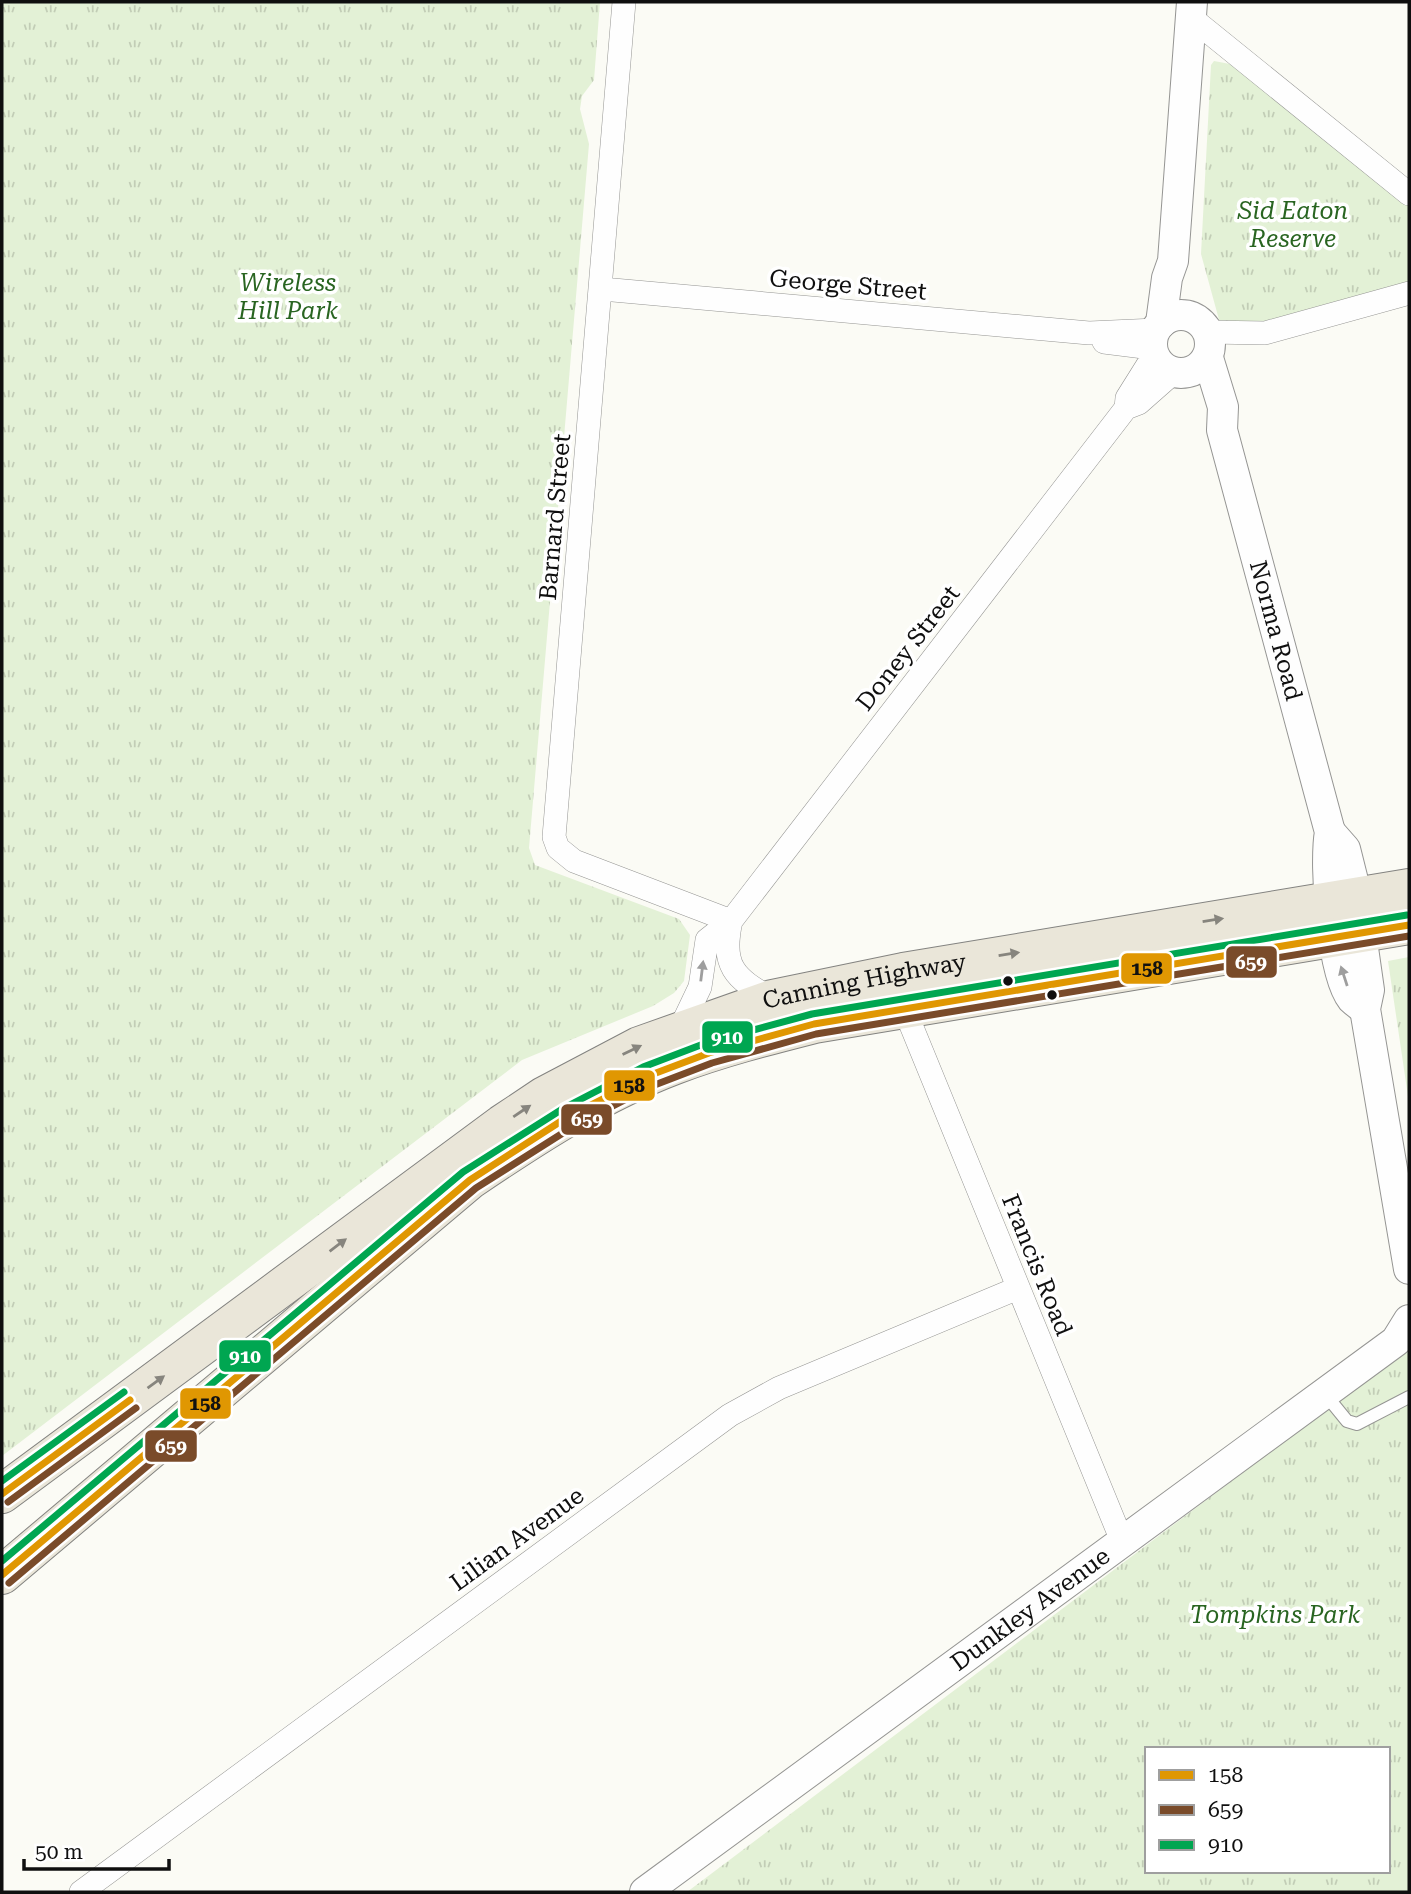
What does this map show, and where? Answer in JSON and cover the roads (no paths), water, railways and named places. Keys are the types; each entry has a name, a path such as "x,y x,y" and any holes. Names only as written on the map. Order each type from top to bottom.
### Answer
{"highway":[{"name":"Canning Highway","path":"2,1574 470,1180 541,1132 612,1093 698,1057 814,1024 1346,917 1409,888"},
{"name":"Canning Highway","path":"2,1494 502,1124 585,1073 680,1029 772,999 902,972 1346,917 1409,925"}],"street":[{"name":"Barnard Street","path":"624,2 554,837 558,848 574,861 731,921"},
{"path":"1190,9 1409,194"},
{"name":"Norma Road","path":"1190,9 1173,261 1167,278 1163,350 1222,430"},
{"name":"Norma Road","path":"1173,261 1204,339 1223,407 1222,430 1330,832 1345,849 1346,917"},
{"name":"George Street","path":"602,289 1089,333 1104,342 1163,350"},
{"path":"1204,339 1199,368 1163,350 1169,317 1204,339 1265,333 1409,293"},
{"name":"Doney Street","path":"680,1029 700,987 707,940 731,921 1126,408 1139,403 1163,350"},
{"path":"1346,917 1369,990 1365,1009 1409,1269"},
{"path":"731,921 726,943 729,961 739,978 772,999"},
{"name":"Francis Road","path":"904,1008 1122,1541"},
{"name":"Lilian Avenue","path":"81,1892 730,1415 779,1388 1018,1288"},
{"name":"Dunkley Avenue","path":"645,1892 1396,1341 1409,1320"}],"lane":[{"path":"1324,1393 1347,1421 1357,1424 1409,1397"}],"park label":[{"name":"Sid Eaton Reserve","path":"1293,225"},
{"name":"Wireless Hill Park","path":"288,297"},
{"name":"Tompkins Park","path":"1275,1615"}]}
